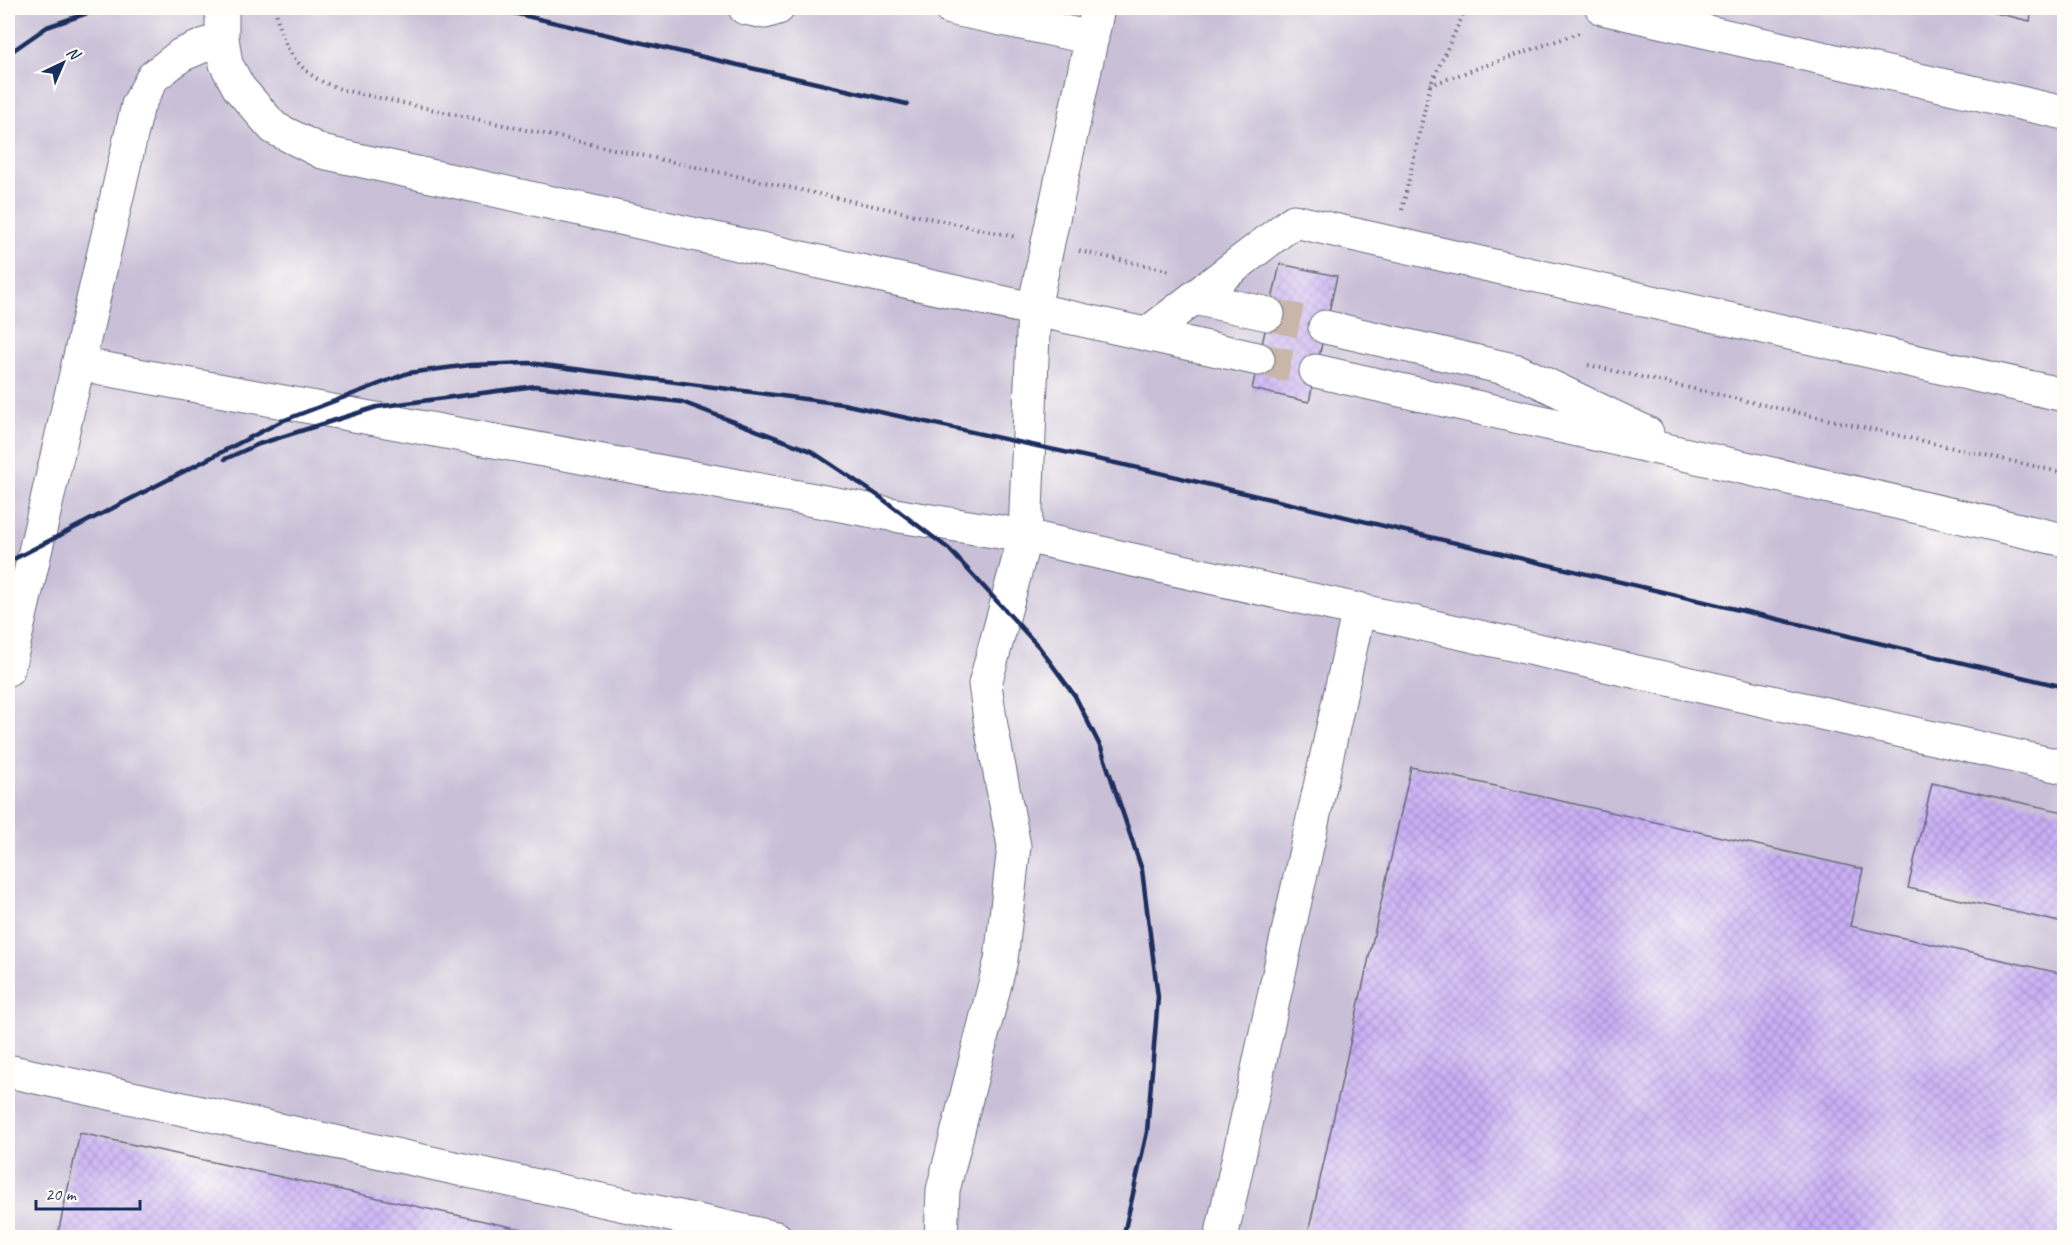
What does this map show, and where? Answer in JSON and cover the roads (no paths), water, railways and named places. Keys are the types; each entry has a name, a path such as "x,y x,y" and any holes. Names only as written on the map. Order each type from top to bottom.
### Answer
{"lane":[{"path":"745,8 765,12 778,8"},
{"path":"941,1238 943,1190 1001,960 1014,846 985,684 1025,536 1034,308 1095,23 950,8"},
{"path":"1617,11 2064,113"},
{"path":"222,23 226,64 239,88 274,128 322,152 1258,359"},
{"path":"8,669 138,105 153,77 222,23"},
{"path":"1148,333 1294,220 2064,395"},
{"path":"1205,289 1268,314"},
{"path":"1325,327 1518,371 1699,458"},
{"path":"78,364 894,515 1025,536 2064,767"},
{"path":"1316,371 1699,458 2064,535"},
{"path":"1221,1238 1359,609"},
{"path":"8,1071 776,1238"}],"tunnel":[{"path":"1268,314 1325,327"},
{"path":"1258,359 1316,371"}],"railway":[{"path":"8,54 47,27 102,8"},
{"path":"491,8 907,104"},
{"path":"8,562 282,421 408,373 470,365 529,363 843,404 1143,469 2064,687"},
{"path":"225,459 259,444 377,407 535,386 682,402 811,451 880,497 949,549 1039,647 1075,696 1101,748 1142,870 1158,997 1147,1132 1123,1238"}]}
